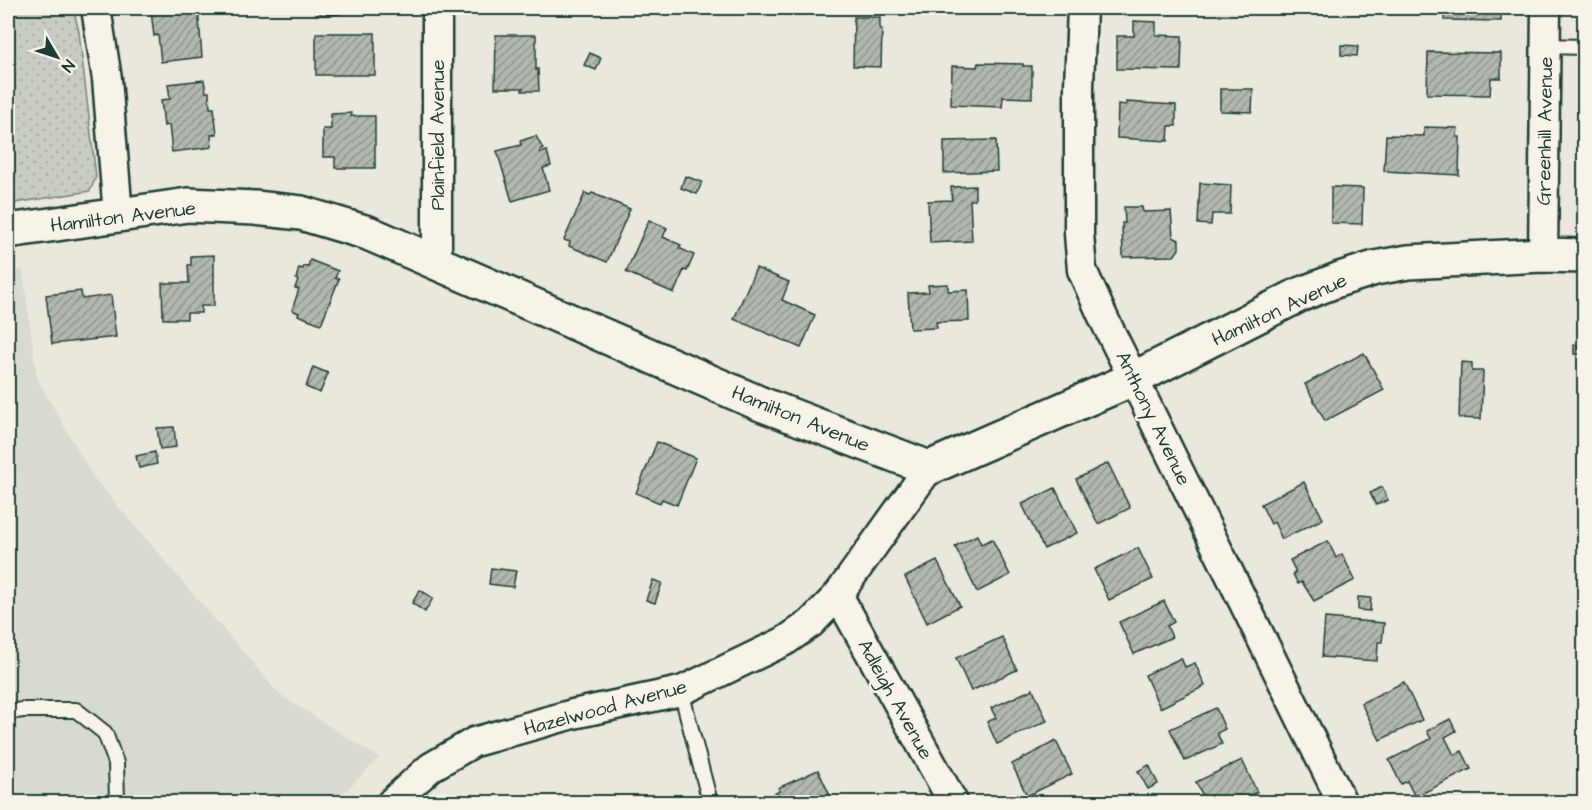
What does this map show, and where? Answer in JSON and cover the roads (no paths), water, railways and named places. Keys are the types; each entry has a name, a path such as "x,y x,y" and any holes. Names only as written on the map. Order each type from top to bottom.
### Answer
{"street":[{"path":"96,8 106,79 118,215"},
{"name":"Plainfield Avenue","path":"437,8 437,262"},
{"name":"Anthony Avenue","path":"1082,8 1078,195 1083,270 1104,319 1342,802"},
{"name":"Greenhill Avenue","path":"1543,255 1546,8"},
{"name":"Hamilton Avenue","path":"8,231 188,205 301,213 368,232 761,404 929,468 1135,378 1299,296 1375,268 1408,262 1543,255 1584,256"},
{"name":"Hazelwood Avenue","path":"392,802 420,790 449,755 474,742 573,714 681,691 785,641 811,623 838,595 929,468"},
{"name":"Adleigh Avenue","path":"838,595 953,802"}],"lane":[{"path":"1546,46 1584,47"},
{"path":"681,691 710,802"},
{"path":"8,712 76,710 105,733 116,763 117,802"}]}
